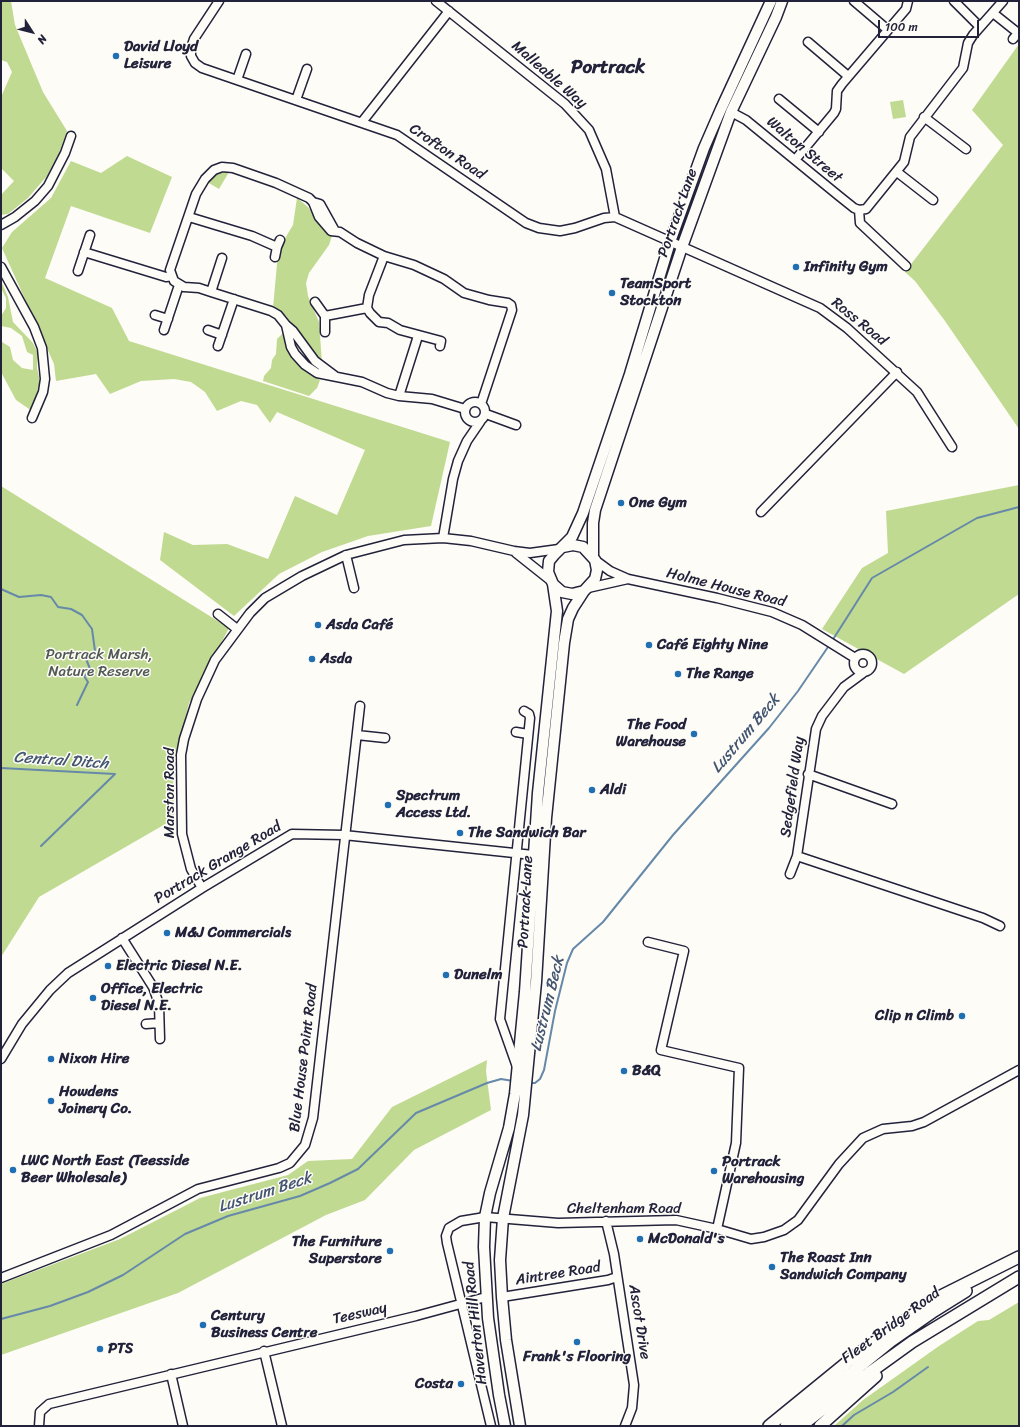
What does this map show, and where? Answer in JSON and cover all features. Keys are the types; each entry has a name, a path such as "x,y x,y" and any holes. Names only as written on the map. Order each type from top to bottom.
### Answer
{"highway":[{"path":"769,1426 850,1360 935,1299 1019,1258"},
{"name":"Fleet Bridge Road","path":"786,1426 858,1367 909,1328 1019,1258"},
{"name":"Fleet Bridge Road","path":"801,1426 869,1373 912,1342 1019,1277"},
{"path":"820,1426 875,1377 932,1337 1019,1285"}],"main road":[{"name":"Portrack Lane","path":"503,1218 520,1134 520,1094 517,1070 526,985 533,855 557,611 548,572 549,562 572,537 583,513 630,374 670,242 720,109 771,1"},
{"name":"Portrack Lane","path":"485,1217 490,1193 509,1128 527,1074 536,982 546,818 564,642 568,619 573,608 595,579 597,570 594,558 592,523 595,510 682,247 731,112 776,17 782,1"},
{"path":"561,548 573,545 583,547 594,558"},
{"path":"551,582 562,592 572,594 586,590"},
{"name":"Haverton Hill Road","path":"485,1217 484,1247 486,1297 491,1344 505,1426"},
{"name":"Haverton Hill Road","path":"503,1218 500,1260 502,1297 506,1340 520,1426"}],"street":[{"name":"Crofton Road","path":"219,1 194,39 191,48 193,59 202,68 386,130 412,144 526,223 539,228 560,231 575,228 604,218 615,217"},
{"name":"Malleable Way","path":"436,1 565,104 589,130 606,169 615,217"},
{"path":"854,1 888,30"},
{"path":"794,160 819,132 836,109 837,91 848,76 906,9 908,1"},
{"path":"954,1 980,27"},
{"path":"906,266 860,223 859,210 866,209 907,158 910,137 963,68 968,43 980,27 1004,1"},
{"path":"362,122 449,11"},
{"path":"993,13 1018,33 1013,39"},
{"path":"808,42 848,76"},
{"path":"237,80 246,54"},
{"path":"296,100 307,69"},
{"path":"779,99 819,132"},
{"name":"Walton Street","path":"731,112 746,120 854,208 859,210"},
{"path":"924,117 966,149"},
{"path":"1,225 15,217 35,201 48,186 65,153 71,136"},
{"path":"336,376 315,361 293,331 283,320 271,311 211,292 179,285 172,276 170,270 196,194 205,179 214,170 222,167 233,168 297,191 313,202 320,204 335,231 340,232 357,243 384,256 414,265 444,278 464,293 511,305 512,310 481,404"},
{"path":"897,172 934,200"},
{"path":"189,217 278,244 275,257"},
{"path":"615,217 670,242"},
{"path":"78,271 90,235"},
{"name":"Ross Road","path":"670,242 820,308 847,328 897,372 917,392 952,447"},
{"path":"84,252 166,277 172,276"},
{"path":"384,256 371,289 367,308 379,322 394,326 400,330 418,336 424,335 441,341 440,346"},
{"path":"211,292 221,257"},
{"path":"1,267 34,327 42,348 45,379 43,392 32,418"},
{"path":"164,330 179,285"},
{"path":"218,346 234,299"},
{"path":"315,302 325,316 325,332"},
{"path":"325,316 367,308"},
{"path":"155,315 168,319"},
{"path":"286,325 291,347 299,360 317,373 362,382 399,396 432,400 465,408"},
{"path":"208,330 222,335"},
{"path":"399,396 418,336"},
{"path":"761,512 897,372"},
{"path":"443,538 453,479 466,441 467,419 465,408 470,403 476,402 485,408 486,414 466,441"},
{"path":"486,414 516,425"},
{"path":"467,419 473,423 480,422"},
{"name":"Marston Road","path":"202,888 191,869 182,834 181,755 190,719 205,679 215,660 237,629 265,598 302,576 346,555 404,540 443,538 471,541 514,551 535,553 561,548"},
{"name":"Marston Road","path":"514,551 535,566 551,582"},
{"path":"346,555 354,588"},
{"name":"Holme House Road","path":"594,558 610,571 628,579 717,598 772,612 802,625 841,649 855,661"},
{"name":"Holme House Road","path":"586,590 628,579"},
{"path":"218,614 237,629"},
{"path":"844,687 855,661 859,655 865,654 872,660 871,669 863,673 858,671 855,661"},
{"name":"Sedgefield Way","path":"790,874 797,856 808,774 816,729 822,716 844,687 863,673"},
{"name":"Blue House Point Road","path":"1,1278 111,1235 198,1189 279,1168 290,1163 299,1154 308,1141 313,1118 344,835 360,706"},
{"name":"Portrack Lane","path":"517,1070 500,1019 528,734 529,714 524,711"},
{"path":"516,732 528,734"},
{"path":"357,734 385,738"},
{"path":"808,774 892,804"},
{"name":"Portrack Grange Road","path":"1,1059 22,1024 50,990 73,969 202,888 292,834 344,835 533,855"},
{"path":"797,856 983,918 1000,926"},
{"path":"122,938 153,988 159,1004 160,1039"},
{"path":"648,942 684,952 661,1050 739,1068 736,1143 717,1229"},
{"path":"146,1024 159,1023"},
{"name":"Cheltenham Road","path":"491,1426 446,1236 449,1228 461,1220 485,1217 558,1223 676,1220 751,1238 764,1237 784,1230 798,1220 839,1164 863,1138 883,1129 912,1126 924,1122 1019,1070"},
{"name":"Ascot Drive","path":"606,1222 618,1277 634,1385 632,1408 625,1426"},
{"name":"Aintree Road","path":"502,1297 608,1280 618,1277"},
{"name":"Teesway","path":"39,1426 40,1412 49,1404 486,1297"},
{"path":"264,1351 282,1426"},
{"path":"171,1374 183,1426"}],"green space":[{"path":"1,1 11,1 15,25 43,92 67,131 59,153 47,176 28,198 8,214 1,215 1,195 14,181 1,168 1,97 12,72 7,62 1,60"},
{"path":"1019,44 1019,429 945,321 915,281 905,272 1003,145 972,110"},
{"path":"903,100 906,117 893,119 890,102"},
{"path":"127,156 172,177 150,233 71,206 45,278 112,308 129,341 450,442 431,526 368,536 322,552 279,574 234,616 160,560 164,532 193,545 227,544 268,559 295,496 337,515 365,450 277,412 270,423 257,405 241,401 217,411 205,392 191,382 174,379 141,381 110,394 96,374 56,381 54,364 2,248 12,232 51,198 71,161 101,173"},
{"path":"229,172 219,189 207,182 217,174"},
{"path":"297,198 308,207 322,227 332,236 329,245 309,273 306,283 308,296 319,322 322,363 286,316 273,308 278,253 293,225"},
{"path":"1,281 8,297 13,322 33,343 38,353 37,368 40,381 32,411 16,400 1,372 2,342 10,347 13,360 22,368 33,370 33,355 27,352 22,336 11,328 1,326 1,316 6,308 6,298 1,288"},
{"path":"283,333 293,358 306,372 320,380 317,388 309,396 263,381 264,376 271,368 272,360 276,354 277,339"},
{"path":"1019,485 1019,594 904,674 822,629 862,568 888,553 886,511"},
{"name":"Portrack Marsh, Nature Reserve","path":"1,486 229,628 189,703 173,767 174,819 39,897 1,957"},
{"path":"487,1060 486,1071 491,1110 414,1150 365,1200 326,1215 178,1293 1,1355 1,1284 120,1239 200,1198 288,1175 308,1161 352,1159 392,1107"},
{"path":"1019,1302 1019,1426 834,1426 863,1400 939,1346 978,1321 989,1320"}],"waterway":[{"name":"Lustrum Beck","path":"832,641 872,578 977,518 1019,507"},
{"path":"1,589 19,597 41,595 51,597 58,607 71,609 82,615 92,629 95,651 86,659 91,671 84,676 88,682 77,705"},
{"name":"Lustrum Beck","path":"529,1083 535,1083 540,1079 544,1070 555,1011 567,963 573,949 603,922 673,835 769,728 798,691 830,644"},
{"name":"Central Ditch","path":"1,768 115,774 41,846"},
{"name":"Lustrum Beck","path":"1,1319 50,1306 88,1292 123,1275 185,1234 228,1216 300,1196 330,1183 358,1169 416,1113 487,1083 501,1079 513,1081"},
{"path":"842,1426 854,1415 893,1392 928,1367"}],"place":[{"name":"David Lloyd Leisure","path":"116,56"},
{"name":"Infinity Gym","path":"796,267"},
{"name":"TeamSport Stockton","path":"612,293"},
{"name":"One Gym","path":"621,503"},
{"name":"Asda Café","path":"318,625"},
{"name":"Café Eighty Nine","path":"649,645"},
{"name":"Asda","path":"312,659"},
{"name":"The Range","path":"678,674"},
{"name":"The Food Warehouse","path":"694,734"},
{"name":"Aldi","path":"592,790"},
{"name":"Spectrum Access Ltd.","path":"388,805"},
{"name":"The Sandwich Bar","path":"460,833"},
{"name":"M&J Commercials","path":"167,933"},
{"name":"Electric Diesel N.E.","path":"108,966"},
{"name":"Dunelm","path":"446,975"},
{"name":"Office, Electric Diesel N.E.","path":"93,998"},
{"name":"Clip n Climb","path":"962,1016"},
{"name":"Nixon Hire","path":"51,1059"},
{"name":"B&Q","path":"624,1071"},
{"name":"Howdens Joinery Co.","path":"51,1101"},
{"name":"LWC North East (Teesside Beer Wholesale)","path":"13,1170"},
{"name":"Portrack Warehousing","path":"714,1171"},
{"name":"McDonald's","path":"640,1239"},
{"name":"The Furniture Superstore","path":"390,1251"},
{"name":"The Roast Inn Sandwich Company","path":"772,1267"},
{"name":"Century Business Centre","path":"203,1325"},
{"name":"Frank's Flooring","path":"577,1342"},
{"name":"PTS","path":"100,1349"},
{"name":"Costa","path":"461,1384"}],"district":[{"name":"Portrack","path":"608,68"}]}
